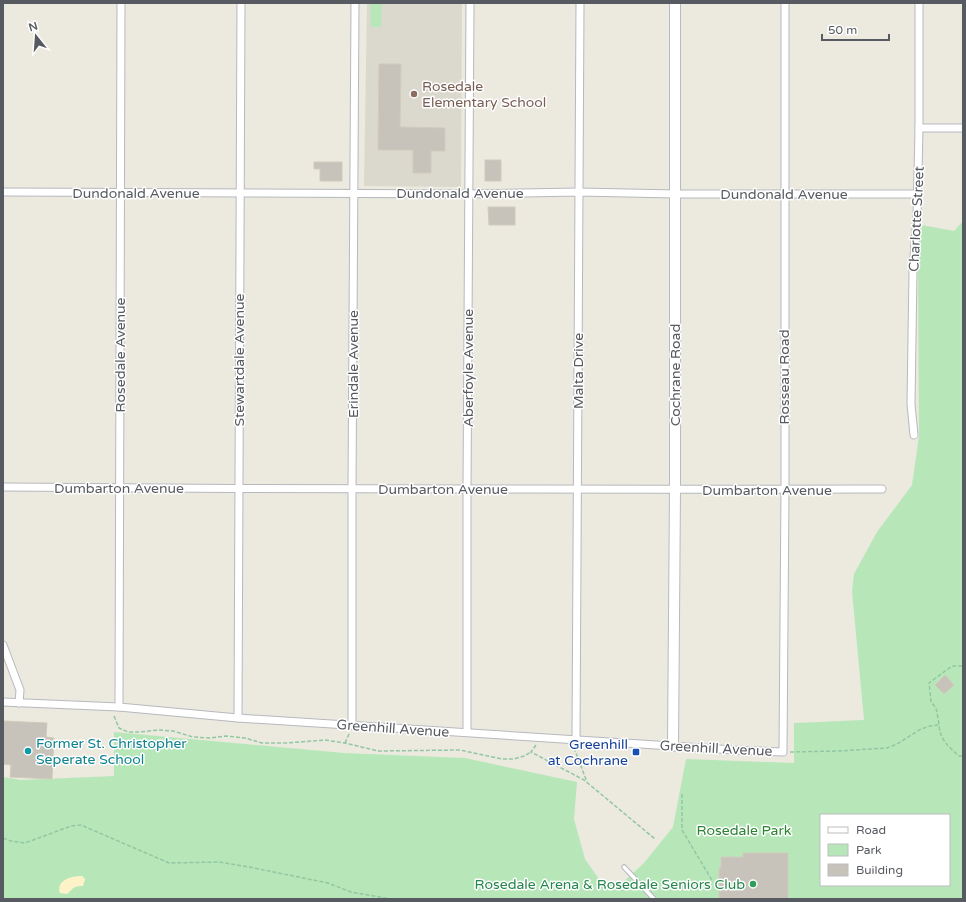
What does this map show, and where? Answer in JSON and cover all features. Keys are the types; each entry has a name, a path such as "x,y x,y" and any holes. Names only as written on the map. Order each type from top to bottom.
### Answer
{"street":[{"name":"Rosedale Avenue","path":"119,707 121,3"},
{"name":"Stewartdale Avenue","path":"238,718 241,3"},
{"name":"Erindale Avenue","path":"352,725 355,3"},
{"name":"Aberfoyle Avenue","path":"467,732 470,3"},
{"name":"Malta Drive","path":"576,740 580,3"},
{"name":"Cochrane Road","path":"673,746 676,194 675,3"},
{"name":"Rosseau Road","path":"783,752 785,490 785,3"},
{"name":"Charlotte Street","path":"914,434 911,404 913,279 918,194 919,3"},
{"path":"919,128 963,128"},
{"name":"Dundonald Avenue","path":"3,192 469,194 579,192 676,194 918,194"},
{"name":"Dumbarton Avenue","path":"3,487 675,490 882,489"},
{"path":"3,645 20,690 19,703"},
{"name":"Greenhill Avenue","path":"3,702 119,707 238,718 783,752"}],"lane":[{"path":"624,867 654,899"}],"path":[{"path":"963,666 952,666 930,683 931,702 936,708 939,730 945,743 959,756 963,756"},
{"path":"114,716 119,728 128,732 159,730 174,731 193,737 210,738 226,736 245,738 262,743 325,740 378,751 460,750 502,759 514,759 531,752 536,745"},
{"path":"345,743 352,725"},
{"path":"783,752 886,748 897,744 921,729 939,725"},
{"path":"574,748 587,783"},
{"path":"531,752 584,780 655,839"},
{"path":"682,794 682,830 712,882"},
{"path":"3,838 25,843 71,826 81,825 169,863 219,862 328,883 351,892 392,899"}],"shaded area":[{"name":"Rosedale Elementary School","path":"367,3 462,3 461,187 364,186"}],"green space":[{"path":"370,3 382,3 381,27 371,27"},
{"name":"Rosedale Park","path":"963,221 963,899 3,899 3,777 21,780 114,776 114,732 344,753 465,758 577,782 574,819 585,859 601,882 621,884 644,863 673,827 686,759 794,763 794,723 864,720 852,591 854,574 877,532 912,485 919,436 918,263 922,225 954,231"}],"sand":[{"path":"82,876 85,879 83,886 75,887 67,894 60,893 59,889 62,882 69,878"}],"building":[{"path":"379,64 401,64 400,127 445,128 445,151 431,151 431,173 413,173 413,150 378,150"},
{"path":"485,160 501,160 501,181 485,181"},
{"path":"314,162 342,162 342,181 320,181 320,169 314,169"},
{"path":"488,207 515,207 515,225 489,225"},
{"path":"945,675 954,685 944,694 935,685"},
{"name":"Former St. Christopher Seperate School","path":"3,721 47,723 46,737 54,738 52,779 10,777 11,765 3,764"},
{"name":"Rosedale Arena & Rosedale Seniors Club","path":"743,853 788,853 788,899 719,899 719,868 721,868 721,857 743,857"}],"place":[{"name":"Rosedale Elementary School","path":"414,94"},
{"name":"Former St. Christopher Seperate School","path":"28,751"},
{"name":"Greenhill at Cochrane","path":"636,752"},
{"name":"Rosedale Arena & Rosedale Seniors Club","path":"753,884"}]}
